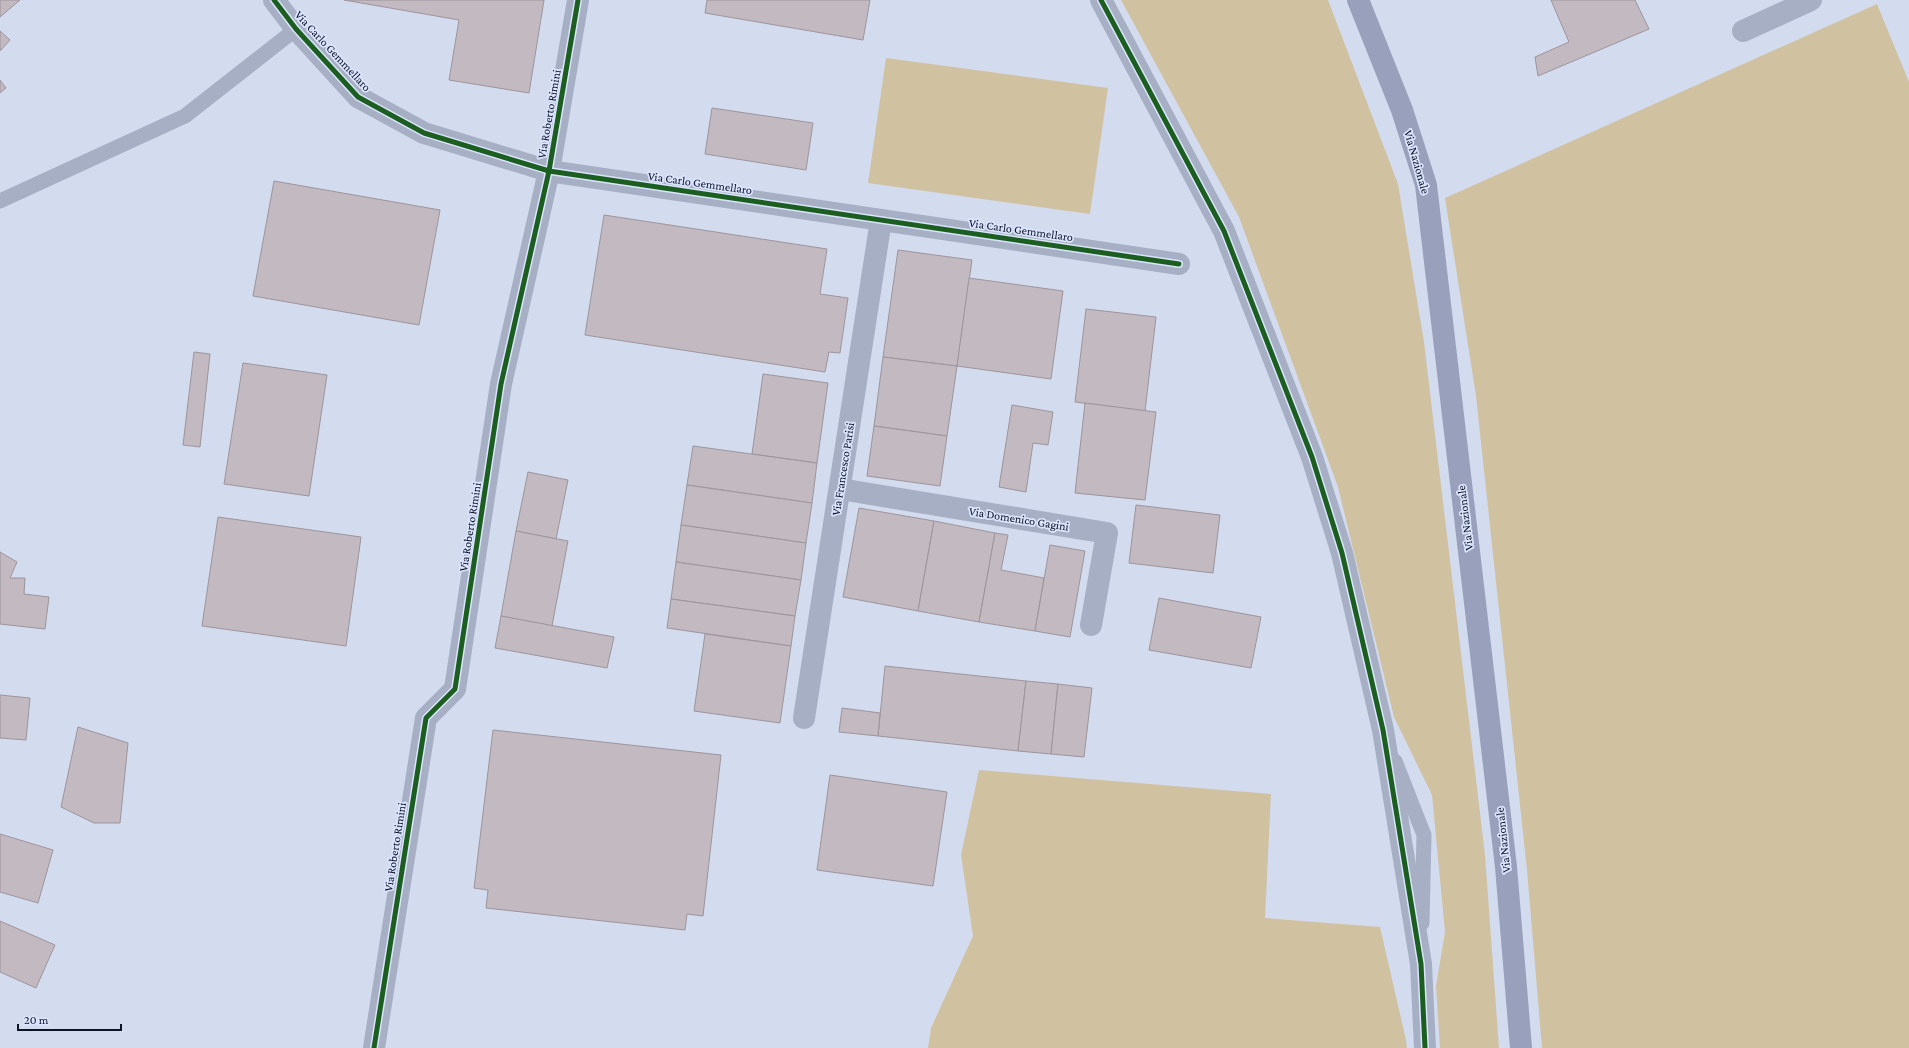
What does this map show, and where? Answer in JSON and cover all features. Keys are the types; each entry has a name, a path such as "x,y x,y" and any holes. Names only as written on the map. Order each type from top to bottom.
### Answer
{"main road":[{"name":"Via Nazionale","path":"1358,0 1402,110 1426,185 1506,860 1521,1048"}],"street":[{"name":"Via Carlo Gemmellaro","path":"274,0 296,29 358,97 424,133 549,171 1179,264"},
{"name":"Via Roberto Rimini","path":"374,1048 426,718 455,689 501,384 549,171 578,0"},
{"path":"1101,0 1224,231 1312,457 1342,553 1383,730 1421,964 1425,1048"},
{"path":"1743,31 1810,0"},
{"name":"Via Francesco Parisi","path":"804,718 881,220"},
{"name":"Via Domenico Gagini","path":"840,489 1107,533 1091,625"}],"lane":[{"path":"0,201 185,116 296,29"}],"shaded area":[{"path":"1121,0 1328,0 1398,184 1424,342 1485,855 1499,1048 1440,1048 1436,986 1445,932 1432,795 1394,717 1338,487 1239,217"},
{"path":"1877,4 1909,82 1909,1048 1542,1048 1527,870 1476,396 1445,198"},
{"path":"886,58 1108,88 1090,214 868,183"},
{"path":"979,770 1271,794 1265,918 1380,927 1407,1048 928,1048 931,1028 973,936 961,855"}],"building":[{"path":"0,0 20,0 0,17"},
{"path":"344,0 544,0 529,93 449,80 459,20"},
{"path":"707,0 870,0 863,40 705,13"},
{"path":"1551,0 1635,0 1649,29 1538,76 1535,57 1569,42"},
{"path":"0,31 10,40 0,51"},
{"path":"0,80 6,88 0,93"},
{"path":"712,108 813,123 806,170 705,154"},
{"path":"274,181 440,210 419,325 253,296"},
{"path":"604,215 827,249 820,294 848,298 840,353 829,352 825,372 585,335"},
{"path":"898,250 972,260 957,366 883,357"},
{"path":"969,278 1063,291 1051,379 957,366"},
{"path":"1086,309 1156,317 1145,411 1075,402"},
{"path":"194,352 210,354 200,447 183,445"},
{"path":"883,357 957,366 947,436 874,426"},
{"path":"243,363 327,375 309,496 224,484"},
{"path":"763,374 828,383 817,463 752,454"},
{"path":"1085,403 1156,412 1145,500 1075,493"},
{"path":"1012,405 1053,412 1048,445 1033,443 1026,492 999,487"},
{"path":"874,426 947,436 940,486 867,476"},
{"path":"693,446 817,463 812,503 687,485"},
{"path":"528,472 568,480 556,539 516,531"},
{"path":"687,485 812,503 806,543 681,525"},
{"path":"1136,505 1220,515 1213,573 1129,563"},
{"path":"859,508 934,521 918,611 843,597"},
{"path":"218,517 361,537 346,646 202,626"},
{"path":"934,521 995,533 979,622 918,611"},
{"path":"681,525 806,543 801,580 676,562"},
{"path":"516,531 568,541 552,626 501,616"},
{"path":"995,533 1008,535 1001,570 1044,578 1035,631 979,622"},
{"path":"1050,545 1085,551 1070,637 1035,631"},
{"path":"0,552 17,562 10,578 25,578 24,594 49,597 45,629 0,624"},
{"path":"676,562 801,580 795,616 671,599"},
{"path":"1159,598 1261,617 1251,668 1149,650"},
{"path":"671,599 795,616 791,646 667,628"},
{"path":"501,616 614,637 607,668 495,648"},
{"path":"705,634 791,646 780,723 694,711"},
{"path":"885,666 1026,681 1018,751 878,736"},
{"path":"1026,681 1058,684 1051,754 1018,751"},
{"path":"1058,684 1092,688 1084,757 1051,754"},
{"path":"0,695 30,698 26,740 0,738"},
{"path":"842,708 880,713 878,736 839,732"},
{"path":"78,727 128,743 120,823 94,823 61,807"},
{"path":"493,730 721,755 703,916 687,914 685,930 486,908 488,890 474,888"},
{"path":"830,775 947,792 933,886 817,870"},
{"path":"0,834 53,850 38,903 0,892"},
{"path":"0,921 55,945 36,988 0,972"}],"cycle path":[{"path":"274,0 296,29 358,97 424,133 549,171 1179,264"},
{"path":"374,1048 426,718 455,689 501,384 549,171 578,0"},
{"path":"1101,0 1224,231 1312,457 1342,553 1383,730 1421,964 1425,1048"}]}
